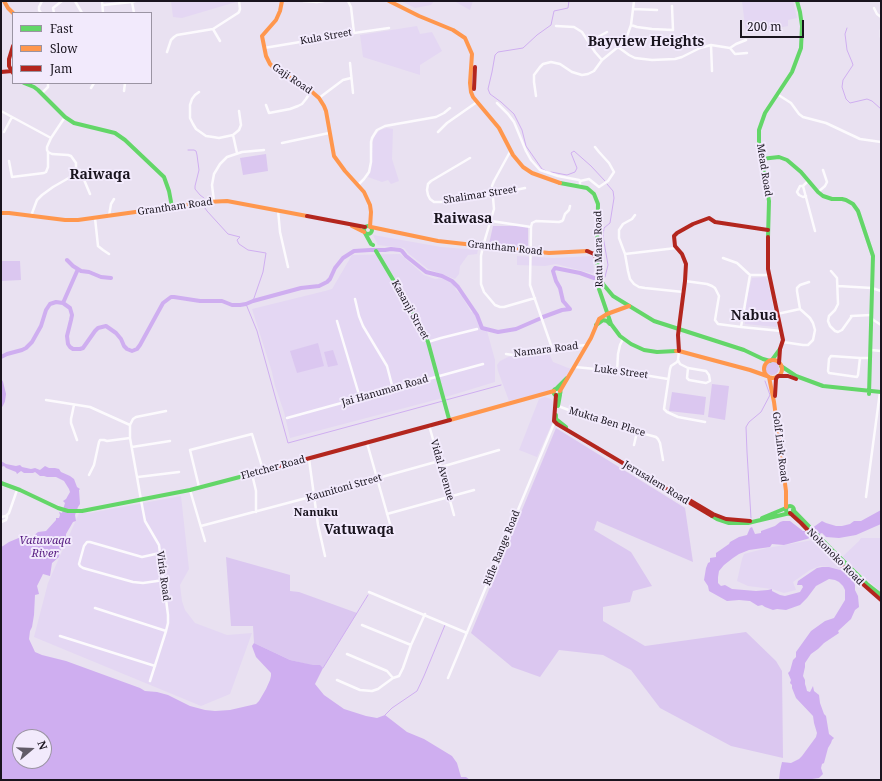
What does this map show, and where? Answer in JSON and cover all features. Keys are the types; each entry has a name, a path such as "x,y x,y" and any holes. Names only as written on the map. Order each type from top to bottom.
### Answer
{"main road":[{"path":"4,1 8,8 13,12"},
{"path":"264,48 262,36 276,20 282,1"},
{"name":"Ratu Mara Road","path":"389,1 419,16 457,32 465,38 472,54 471,88 473,97 500,128 513,155 523,167 532,173 560,183 587,188 596,197 598,204 600,278 613,296 654,321 744,350 763,359 771,360"},
{"name":"Ratu Mara Road","path":"395,1 421,14 452,26 461,31 467,37 475,54 475,95 481,104 500,123 516,153 524,164 535,172 552,178 566,182 580,182 592,187 599,195 601,207 597,261 598,286 607,314 615,330 631,344 644,350 679,351 750,370 768,377"},
{"name":"Mead Road","path":"771,360 780,349 783,342 782,331 768,275 769,201 761,159 759,130 765,113 792,72 801,48 802,26 797,1"},
{"name":"Gaji Road","path":"264,48 267,60 273,67 311,91 319,98 324,106 334,156 358,185 366,196 370,205 371,212 368,227"},
{"path":"1,72 12,72 9,66 9,59 12,49"},
{"path":"26,84 42,93 65,117 74,123 115,134 125,140 164,177 169,191 172,207"},
{"path":"761,159 779,157 787,160 798,169 823,196 827,198 846,200 853,204 858,211 873,256 869,392"},
{"name":"Grantham Road","path":"1,213 78,220 207,202 234,202 438,241 549,253 599,250"},
{"path":"679,351 678,329 684,292 686,267 682,254 675,246 674,236 693,224 709,218 715,222 768,230"},
{"name":"Grantham Road","path":"348,224 367,233 386,231"},
{"path":"368,227 372,230 367,233 364,229 368,227"},
{"name":"Kasanji Street","path":"367,233 374,248 420,325 428,342 449,419"},
{"path":"587,251 594,254 597,261"},
{"path":"554,412 557,392 575,367 599,319 607,314 629,306"},
{"path":"596,325 600,320 604,320 608,322 615,330"},
{"name":"Mead Road","path":"780,349 780,364"},
{"path":"869,392 825,390 811,386 788,376 778,376 774,378 768,377 764,372 764,366 771,360 774,360 796,376 820,385 836,388 869,392 881,394"},
{"path":"778,376 781,371 780,364"},
{"name":"Golf Link Road","path":"774,402 776,379 778,376"},
{"name":"Golf Link Road","path":"768,377 774,402 788,507"},
{"path":"555,420 558,406 557,392"},
{"name":"Fletcher Road","path":"1,483 63,510 87,510 190,490 545,393 557,392"},
{"path":"545,393 553,397 555,420"},
{"name":"Jerusalem Road","path":"555,420 720,517 748,521 769,516 788,507"},
{"name":"Jerusalem Road","path":"555,420 557,424 573,434 716,519 729,523 748,523 758,522 791,512"},
{"path":"788,507 793,508 791,512 786,512 788,507"},
{"name":"Nokonoko Road","path":"791,512 881,600"},
{"name":"Nokonoko Road","path":"858,578 881,595"}],"street":[{"path":"40,12 39,7 42,1"},
{"path":"54,12 53,8 62,1"},
{"path":"75,1 81,12"},
{"path":"102,1 103,12"},
{"path":"103,5 135,1"},
{"path":"166,52 174,36 213,29 240,12 239,1"},
{"path":"303,1 324,1"},
{"path":"348,1 351,7 354,33"},
{"path":"536,96 534,75 543,64 551,62 560,64 572,72 582,76 594,71 602,60 626,39 631,25 634,1"},
{"path":"132,2 134,12"},
{"path":"631,25 652,30 673,30 672,6"},
{"path":"874,8 877,14 881,17"},
{"path":"633,9 657,10"},
{"path":"556,26 574,27 578,29 582,32 602,60"},
{"name":"Kula Street","path":"264,48 389,28"},
{"path":"213,29 220,41"},
{"path":"881,30 881,36"},
{"path":"589,42 607,32"},
{"path":"730,48 746,40"},
{"path":"618,47 635,58 652,60 675,59 711,45 730,48 735,54 748,53"},
{"path":"711,45 712,71"},
{"path":"350,63 353,93"},
{"path":"319,98 343,80 351,78"},
{"path":"42,93 48,87 48,84"},
{"path":"91,88 93,84"},
{"path":"124,91 125,84"},
{"path":"266,105 269,113 290,109 302,104 311,91"},
{"path":"199,92 192,99 190,105 190,118 192,124 206,136 219,138 233,135 239,130 241,125 239,111"},
{"path":"777,94 791,103 803,117 826,124 860,139 880,142"},
{"path":"438,132 447,123 477,102"},
{"path":"497,103 514,122 531,160 540,170 546,173 580,182 589,179 599,187 606,183 614,172 609,163 595,147"},
{"path":"358,185 369,172 371,162 371,142 377,130 385,126 436,117 450,108"},
{"path":"1,112 51,138"},
{"path":"4,132 12,117"},
{"path":"9,161 12,178 46,172 48,167 47,147 51,138 65,117"},
{"path":"282,143 330,133"},
{"path":"233,135 237,153"},
{"path":"214,202 212,185 214,174 220,164 237,153 264,150"},
{"path":"511,150 493,183 492,195 494,209 481,256 481,284 484,292 494,305 498,307 504,307 535,298"},
{"path":"31,216 38,200 42,195 74,175 76,171 76,163 71,156 52,154 48,152"},
{"path":"508,156 513,155"},
{"name":"Shalimar Street","path":"470,158 430,181 427,190 430,199 434,202 441,202 492,195 525,188"},
{"path":"80,170 90,194"},
{"path":"818,192 827,182 823,170"},
{"path":"806,196 803,197 797,192 800,186 803,186 808,181"},
{"path":"803,186 816,231"},
{"path":"109,216 111,204 114,200"},
{"path":"552,348 530,285 531,227 532,223 536,221 562,221 570,206"},
{"path":"278,210 280,232 288,267"},
{"path":"635,215 632,219 625,222 619,230 619,238 625,254 630,279 639,287 684,292"},
{"path":"95,218 98,246 109,254"},
{"path":"490,221 531,227"},
{"path":"625,254 677,248"},
{"path":"723,258 738,263 750,275 768,275"},
{"path":"831,271 837,278 838,286 838,304 828,316 828,321 834,331 838,332 842,330 851,316 871,317 881,325"},
{"path":"741,328 750,275"},
{"path":"685,281 707,284 715,288 719,296 715,320 721,325 782,331"},
{"path":"783,342 808,345 814,340 815,330 813,323 810,318 800,309 797,288 800,285 809,282"},
{"path":"838,286 872,288 881,291"},
{"path":"355,299 363,326 387,366 393,389"},
{"path":"777,314 800,309"},
{"path":"337,321 360,398"},
{"path":"428,342 477,329"},
{"path":"617,372 618,354 623,338"},
{"name":"Namara Road","path":"506,354 519,354 552,348 587,345"},
{"path":"870,350 881,351"},
{"path":"679,351 678,360 671,366 664,406 665,410 678,417 705,422"},
{"path":"860,358 857,377 829,373 828,371 829,359 831,356 870,358"},
{"path":"678,360 679,364 688,368 706,371 709,375 710,381 706,383 689,380 687,378 688,368"},
{"name":"Jai Hanuman Road","path":"287,418 483,364"},
{"name":"Luke Street","path":"575,367 668,379"},
{"path":"866,497 881,394"},
{"path":"46,400 90,407 130,425 136,417 166,411"},
{"path":"74,404 71,419 77,440"},
{"name":"Mukta Ben Place","path":"558,406 601,422 658,439 663,460"},
{"name":"Rifle Range Road","path":"448,678 555,420"},
{"name":"Viria Road","path":"130,425 130,438 145,521 159,545 168,615 166,631 150,681"},
{"name":"Vidal Avenue","path":"429,425 454,515"},
{"path":"634,445 637,432"},
{"path":"199,487 190,450 252,434 263,471"},
{"path":"89,475 94,465 98,442 100,440 107,442 130,438"},
{"path":"132,447 170,441"},
{"path":"367,442 392,531"},
{"path":"441,467 499,450"},
{"path":"308,458 318,525 325,556"},
{"name":"Kaunitoni Street","path":"201,526 439,461"},
{"path":"138,477 179,472"},
{"path":"252,474 256,491 256,512"},
{"path":"1,517 9,513 17,490"},
{"path":"190,490 205,541"},
{"path":"387,514 474,490"},
{"path":"1,522 6,520 6,515"},
{"path":"160,553 142,557 87,542 84,546 79,564 83,568 133,582 143,583 164,580"},
{"path":"368,592 467,632"},
{"path":"95,608 166,631"},
{"path":"337,680 367,692 378,689 393,678 399,676 425,614"},
{"path":"362,625 411,645"},
{"path":"60,636 155,666"},
{"path":"347,654 387,671 393,678"}],"shaded area":[{"path":"171,1 236,2 182,18 173,17"},
{"path":"401,1 434,1 431,5 415,8"},
{"path":"454,1 473,1 470,10"},
{"path":"742,1 793,1 797,18 788,20 788,26 746,34"},
{"path":"417,26 420,34 432,32 442,51 420,65 420,75 363,57 360,35"},
{"path":"387,128 393,129 392,159 399,181 391,184 388,180 382,182 368,177 371,170 373,141 375,135 380,130"},
{"path":"266,154 268,171 243,175 240,158"},
{"path":"493,226 528,226 528,249 489,244"},
{"path":"373,235 441,247 478,250 477,254 468,255 460,266 459,274 455,279 428,269 409,254 404,248 378,245"},
{"path":"400,254 424,275 435,279 444,278 453,283 471,312 474,312 478,317 480,324 487,331 495,360 495,382 439,399 290,438 284,412 252,309 332,289 352,255"},
{"path":"517,256 554,258 593,256 594,274 556,264 545,266 517,265"},
{"path":"1,261 20,261 21,280 1,281"},
{"path":"765,277 770,291 777,327 745,324 746,301 752,278"},
{"path":"318,343 324,366 297,373 290,351"},
{"path":"333,350 338,365 328,367 324,352"},
{"path":"528,353 549,353 553,362 571,369 558,386 547,392 509,401 497,365 500,361 508,357"},
{"path":"772,361 777,363 779,368 777,373 772,375 767,373 765,368 767,363"},
{"path":"712,384 729,386 725,420 708,417"},
{"path":"672,392 706,397 704,415 669,411"},
{"path":"545,397 551,399 553,402 554,419 537,457 519,450 539,399"},
{"path":"556,428 685,508 693,562 597,521 594,530 631,552 652,586 633,591 630,602 603,607 603,621 645,646 746,632 776,661 782,671 783,758 731,746 660,708 631,670 603,655 559,650 540,677 512,667 471,633"},
{"path":"181,496 189,569 180,585 185,610 195,623 227,635 252,633 230,694 201,706 34,637 48,583 80,511 90,513"},
{"path":"861,538 881,538 881,592 852,566 845,571 820,566 810,570 793,582 796,590 784,593 772,589 748,586 737,581 744,554 767,548 813,540 838,561"},
{"path":"226,557 290,575 290,591 299,592 357,613 323,668 290,660 254,643 253,626 231,626"}],"water":[{"name":"Vatuwaqa River","path":"1,461 6,464 16,466 20,465 31,469 35,468 40,470 45,466 59,469 61,472 74,479 77,487 80,489 80,504 75,515 76,521 73,522 66,534 59,557 52,563 50,576 43,574 37,586 39,594 35,595 34,615 29,639 35,652 66,661 145,691 168,695 190,706 215,711 230,710 256,704 266,689 271,673 256,657 252,646 254,643 290,660 320,665 323,668 315,684 324,695 344,709 377,718 385,715 407,732 424,739 452,756 457,763 461,777 466,777 470,780 1,780 1,547 21,537 30,541 38,532 46,531 56,520 56,518 59,518 59,512 62,513 65,503 63,501 70,492 64,481 56,477 40,476 35,472 24,473 21,471 17,474 4,466 1,467"},
{"path":"881,510 881,524 856,535 839,538 826,537 822,533 807,539 784,545 772,544 770,547 749,550 733,558 719,571 718,583 721,586 725,585 732,589 756,591 772,589 772,591 785,596 800,592 803,587 802,585 797,585 798,581 817,568 822,567 829,567 844,571 855,585 859,607 855,610 851,619 838,631 839,633 811,654 805,663 803,676 807,691 810,692 813,686 814,691 819,695 820,703 826,716 829,734 834,738 828,748 824,763 822,764 821,768 823,774 819,778 810,780 779,780 782,762 791,763 799,759 816,737 817,733 813,716 796,698 788,673 793,660 796,657 796,652 811,631 825,621 834,618 845,600 845,590 839,582 829,579 816,586 800,605 786,610 773,610 762,605 758,606 750,601 727,601 709,591 704,580 706,568 710,562 710,558 716,557 716,553 730,542 747,535 752,527 755,534 761,533 761,531 775,526 780,522 790,521 803,531 808,531 822,521 836,526 842,526 850,524 854,521 861,521"}],"waterway":[{"path":"546,171 542,169 526,146 522,130 514,114 490,94 488,89 495,55 498,52 523,48 551,25 554,11 568,8 569,1"},
{"path":"847,28 845,34 847,50 853,65 843,80 842,87 846,99 850,103 867,99 872,101 881,109"},
{"path":"188,150 196,151 199,170 195,189 204,198"},
{"path":"551,172 567,175 575,172 577,168 571,153 574,151 605,181"},
{"path":"605,277 608,265 603,236 604,228 610,223 614,198 613,191 607,184"},
{"path":"205,208 228,234 240,237 237,240 239,244 248,250 266,253 263,272 253,301"},
{"path":"1,357 26,348 32,342 41,326 46,310 50,304 56,302 63,303 70,308 72,315 67,336 68,344 73,349 83,348 98,328 106,326 116,333 127,349 132,351 137,349 140,345 163,303 171,297 200,301 222,301 232,305 240,305 301,288 319,286 327,282 343,258 354,251 400,250 426,272 442,276 452,281 458,287 477,315 482,328 498,332 516,329 539,319"},
{"path":"67,260 81,271 89,272 101,277 111,278"},
{"path":"543,317 562,310 570,309 563,301 560,288 553,271 555,268 580,273 594,278"},
{"path":"63,303 78,269"},
{"path":"246,304 257,331 288,443 443,401"},
{"path":"751,518 746,427 749,422 761,412 770,395 765,381"},
{"path":"1,382 4,394 1,405"},
{"path":"446,400 501,385"},
{"path":"323,668 368,595"},
{"path":"385,715 392,708 417,691 445,625"}],"traffic: fast":[{"path":"768,237 769,201 759,145 759,130 765,113 792,72 801,48 802,26 797,1"},
{"path":"26,84 38,90 65,117 74,123 115,133 125,140 164,177 169,191 172,207"},
{"path":"761,159 779,157 787,160 801,172 823,196 832,199 846,200 853,204 858,211 873,256 869,394"},
{"path":"560,183 587,188 594,194 598,204 598,286 611,324 620,336 631,344 644,350 657,352 676,351"},
{"path":"366,226 370,226 372,230 370,234 366,234 364,232 364,228 366,226"},
{"path":"365,233 373,245"},
{"path":"376,251 420,325 428,342 449,419"},
{"path":"600,274 603,284 613,296 654,321 744,350 770,361"},
{"path":"596,325 603,320 610,324"},
{"path":"772,360 780,349"},
{"path":"781,366 796,376 823,386 881,392"},
{"path":"556,389 567,378"},
{"path":"557,389 560,392 557,395 554,392 557,389"},
{"path":"558,406 560,395"},
{"path":"556,415 556,419 566,427"},
{"path":"1,483 20,490 58,508 68,511 82,511 190,490 255,473"},
{"path":"790,506 793,507 794,510 793,513 790,514 787,513 786,510 787,507 790,506"},
{"path":"762,518 786,508"},
{"path":"793,510 867,584 881,595"},
{"path":"712,516 729,523 748,523 790,513"}],"traffic: slow":[{"path":"4,1 12,12"},
{"path":"282,1 276,20 262,36 266,56 273,67 311,91 319,98 324,106 334,156 364,192 370,205 370,227"},
{"path":"389,1 419,16 453,30 465,38 472,54 470,83 473,97 499,128 513,155 523,167 532,173 560,183"},
{"path":"1,213 78,220 207,202 227,201 307,216"},
{"path":"352,226 364,232"},
{"path":"371,227 438,241 483,246 549,253 588,251"},
{"path":"560,391 591,338 599,319 607,314 629,306"},
{"path":"676,351 750,370 767,376"},
{"path":"773,360 779,363 782,369 779,375 773,378 767,375 764,369 767,363 773,360"},
{"path":"769,377 774,402 786,491 786,507"},
{"path":"450,420 554,391"}],"traffic: jam":[{"path":"12,49 9,59 9,66 12,71"},
{"path":"474,89 475,67"},
{"path":"1,72 12,71"},
{"path":"307,216 365,227"},
{"path":"679,351 678,335 686,264 682,254 675,246 674,236 693,224 709,218 715,222 768,230"},
{"path":"768,237 768,269 783,340 780,349 779,363"},
{"path":"587,251 594,254 597,260"},
{"path":"778,376 788,376 796,379"},
{"path":"775,396 777,377"},
{"path":"556,395 554,421 557,424 712,516"},
{"path":"255,473 450,420"},
{"path":"686,498 713,514 726,519 750,521"},
{"path":"790,513 840,564 881,600"}],"district":[{"name":"Bayview Heights","path":"646,42"},
{"name":"Raiwaqa","path":"100,175"},
{"name":"Raiwasa","path":"463,219"},
{"name":"Nabua","path":"754,316"},
{"name":"Nanuku","path":"316,513"},
{"name":"Vatuwaqa","path":"359,530"}]}
